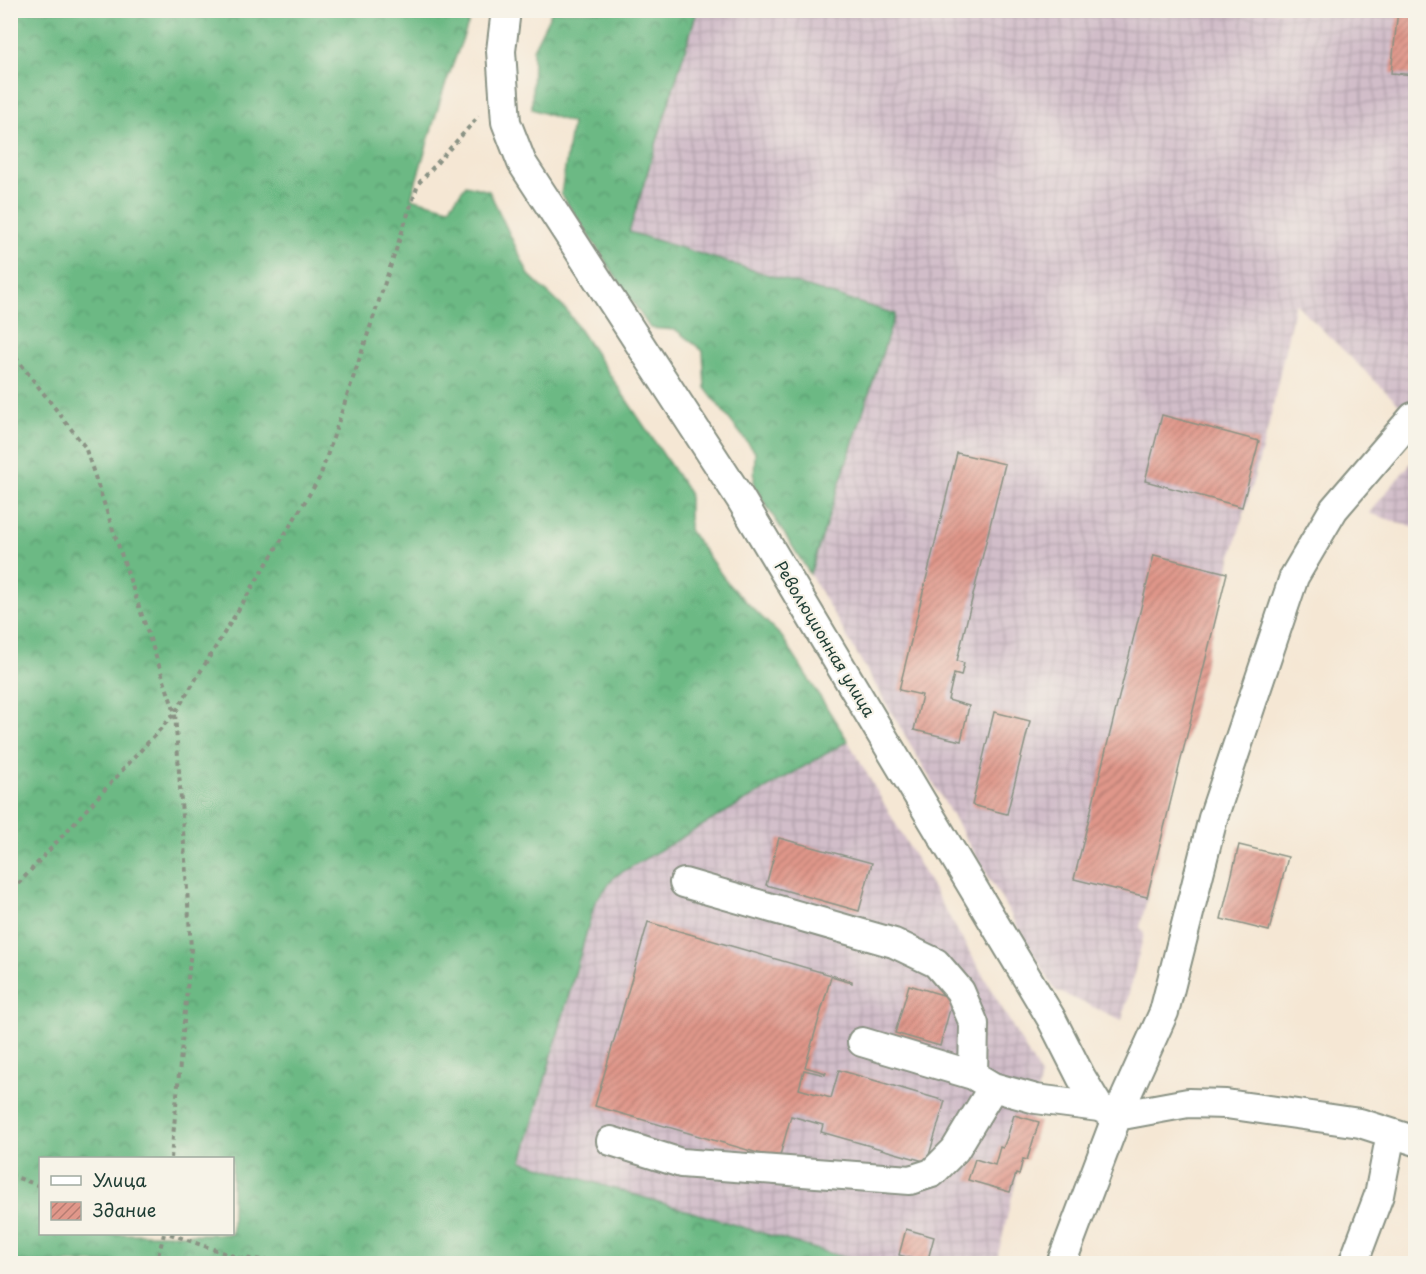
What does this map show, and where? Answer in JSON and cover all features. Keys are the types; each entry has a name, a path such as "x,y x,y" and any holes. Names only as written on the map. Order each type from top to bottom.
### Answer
{"street":[{"name":"Революционная улица","path":"506,10 501,51 506,123 522,163 740,498 1052,1018 1081,1077 1108,1112"},
{"path":"1061,1263 1108,1112 1164,1012 1214,818 1294,577 1334,509 1413,417"},
{"path":"611,1140 681,1163 910,1180 932,1173 955,1150 983,1081 974,1024 960,991 936,963 894,943 684,883"},
{"path":"862,1042 1036,1099 1108,1112 1188,1103 1226,1104 1360,1123 1403,1137 1353,1263"}],"path":[{"path":"10,888 19,883 175,712 320,477 418,184 504,89"},
{"path":"10,350 85,447 175,712 191,948 171,1157"},
{"path":"10,1175 39,1186"},
{"path":"156,1263 163,1235"},
{"path":"176,1235 239,1258 318,1263"}],"shaded area":[{"path":"697,11 1415,11 1415,420 1295,303 1268,428 1227,573 1140,927 1144,934 1122,1020 1055,990 810,574 895,314 628,232"},
{"path":"1415,458 1415,528 1369,513"},
{"path":"848,741 1041,1076 996,1263 862,1263 521,1162 595,902 615,876"}],"green space":[{"path":"10,11 473,11 443,91 411,198 449,208 466,185 489,191 529,275 567,311 689,493 689,530 729,585 782,637 848,741 615,876 595,902 522,1161 862,1263 11,1263"},
{"path":"552,11 697,11 629,232 895,314 810,574 754,486 755,452 705,388 703,351 676,330 650,328 561,194 572,123 532,109 533,49"}],"building":[{"path":"1398,10 1416,10 1416,75 1391,73"},
{"path":"1162,415 1259,441 1242,507 1145,481"},
{"path":"957,453 1005,464 957,661 964,663 961,676 954,674 948,700 969,706 961,741 914,730 922,695 899,690"},
{"path":"1154,555 1227,573 1147,897 1074,879"},
{"path":"994,712 1030,721 1007,814 972,805"},
{"path":"779,838 872,863 859,911 766,885"},
{"path":"1239,845 1288,857 1269,931 1221,919"},
{"path":"648,922 852,981 852,983 831,977 805,1067 826,1073 825,1075 804,1070 799,1089 831,1098 839,1070 945,1101 927,1162 821,1132 823,1125 791,1116 779,1159 595,1106"},
{"path":"909,985 953,998 940,1046 895,1033"},
{"path":"1014,1115 1039,1122 1027,1160 1023,1159 1019,1175 1016,1174 1010,1192 968,1180 975,1159 995,1165"},
{"path":"906,1229 934,1237 927,1263 899,1255"}]}
